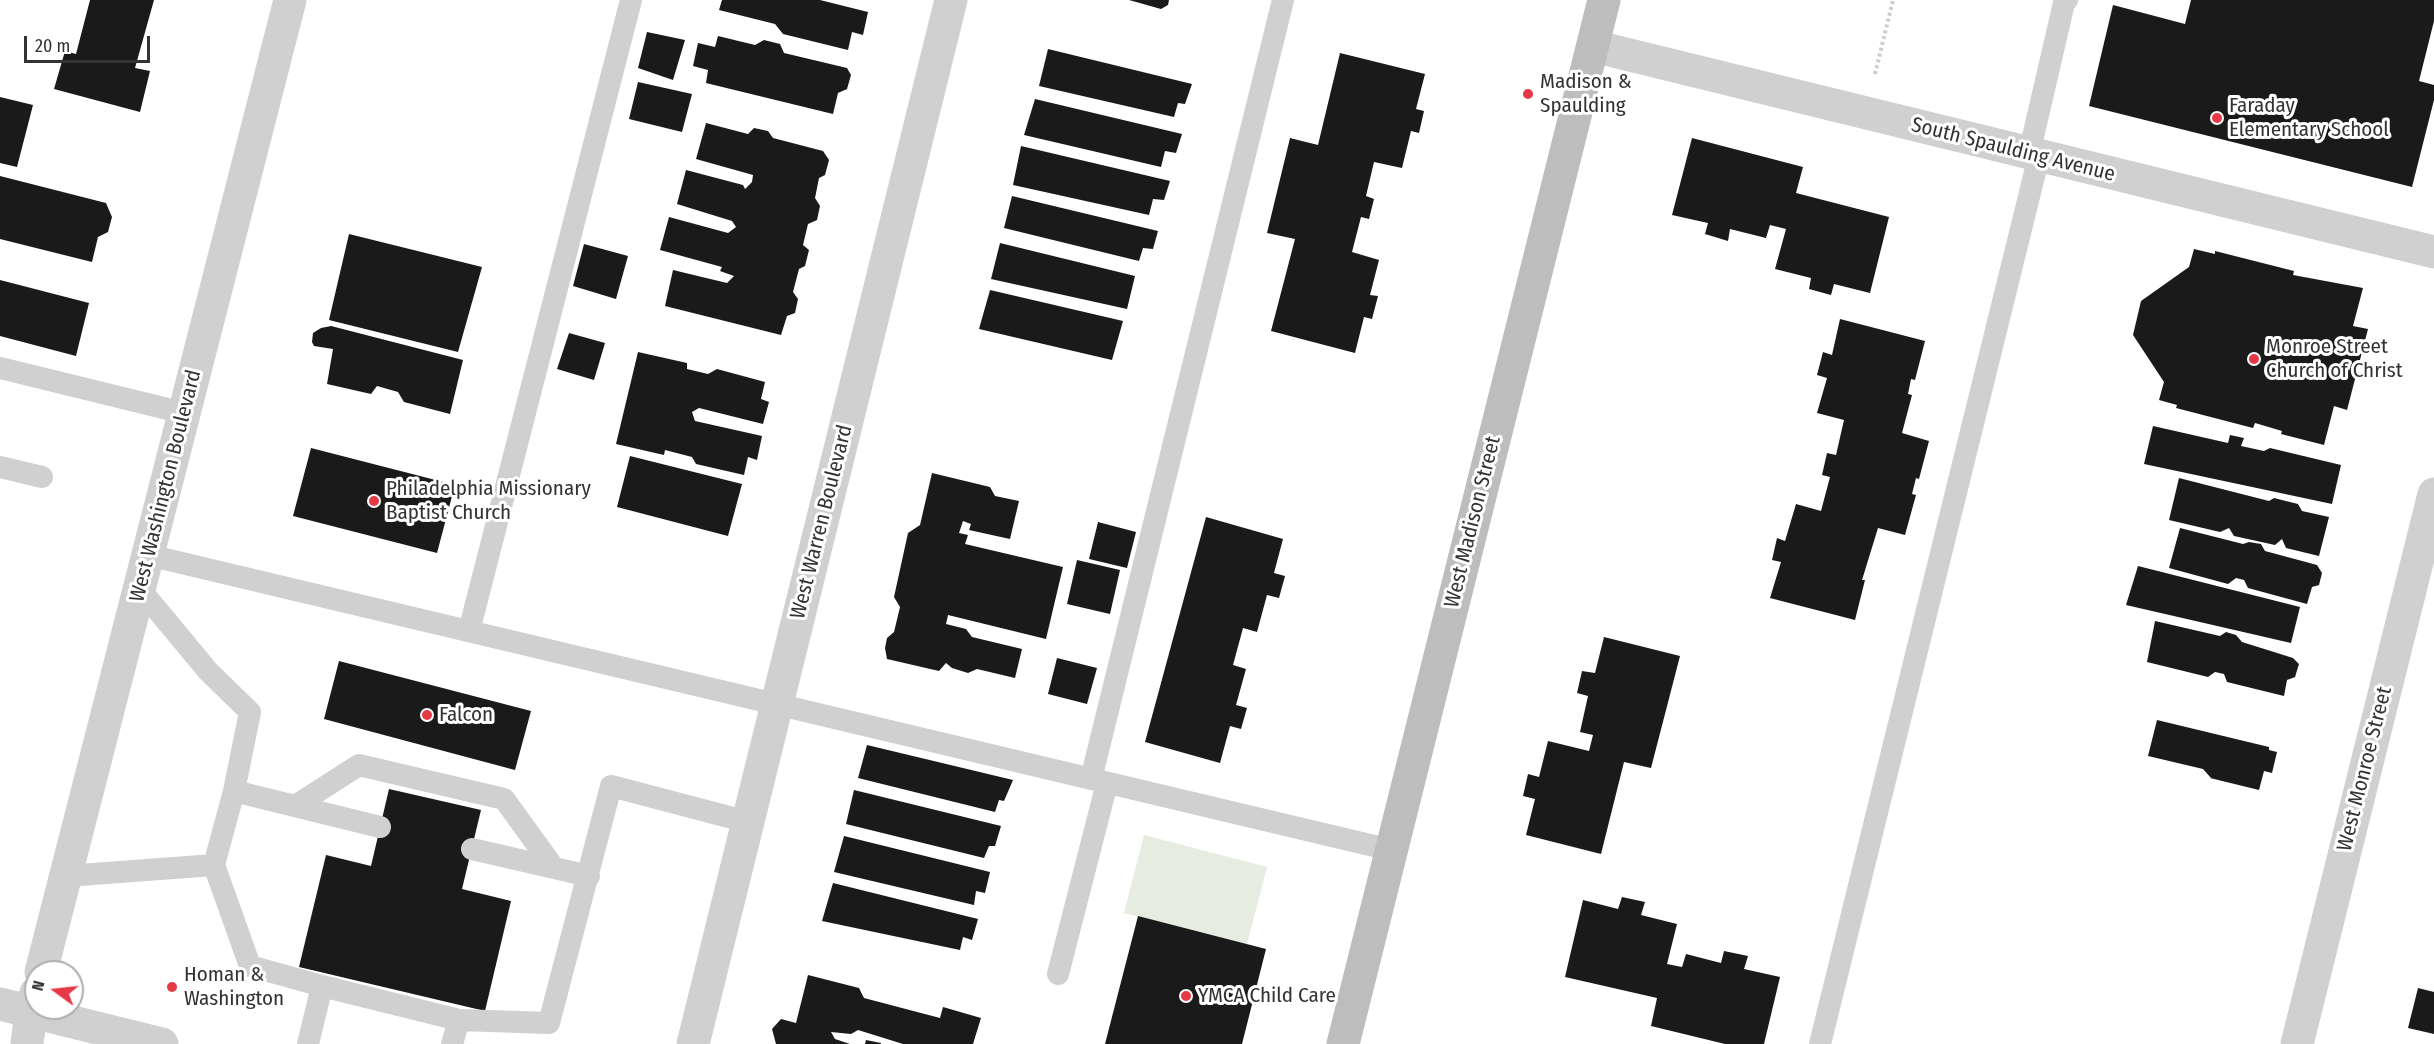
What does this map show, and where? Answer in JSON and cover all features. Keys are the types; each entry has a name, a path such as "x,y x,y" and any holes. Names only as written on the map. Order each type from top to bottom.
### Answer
{"main road":[{"name":"West Madison Street","path":"1343,1044 1604,0"}],"street":[{"name":"West Washington Boulevard","path":"44,960 290,0"},
{"name":"West Warren Boulevard","path":"693,1044 951,0"},
{"name":"South Spaulding Avenue","path":"1593,46 2434,252"},
{"name":"West Monroe Street","path":"2297,1044 2434,494"},
{"path":"27,1044 22,1003 162,1044"}],"lane":[{"path":"469,631 631,0"},
{"path":"1058,974 1099,781 1283,0"},
{"path":"1820,1044 2034,155 2064,3 2067,0"},
{"path":"0,368 184,413"},
{"path":"0,467 42,477"},
{"path":"148,555 1391,850"},
{"path":"139,588 208,671 250,712 234,791 214,865 250,966 322,986 357,987 416,1002 459,1020 549,1023 611,786 748,822"},
{"path":"295,806 359,765 504,800 554,868"},
{"path":"234,791 380,827"},
{"path":"472,849 589,876"},
{"path":"66,876 214,865"},
{"path":"308,1044 322,986"},
{"path":"18,1044 22,1003"},
{"path":"453,1044 459,1020"}],"path":[{"path":"1873,84 1893,0"}],"shaded area":[{"path":"1144,835 1267,867 1247,944 1124,913"}],"building":[{"path":"90,0 154,0 135,68 150,71 140,112 54,89 65,51 76,54"},
{"path":"722,0 820,0 868,12 863,35 852,32 848,50 783,34 775,24 719,10"},
{"path":"1129,0 1169,0 1168,5 1161,9"},
{"path":"2191,0 2434,0 2434,21 2419,81 2434,85 2434,100 2412,187 2089,106 2113,5 2185,24"},
{"path":"647,32 685,40 673,80 638,68"},
{"path":"718,36 755,45 764,40 780,44 784,53 847,68 851,75 847,89 838,93 833,114 706,83 708,70 693,66 698,43 715,47"},
{"path":"1048,49 1192,84 1185,104 1178,103 1174,117 1039,86"},
{"path":"1340,53 1425,74 1416,109 1424,111 1419,133 1411,131 1402,168 1374,162 1366,196 1374,199 1369,219 1361,217 1352,252 1379,260 1370,295 1378,296 1372,319 1364,317 1355,353 1271,331 1295,239 1267,233 1290,138 1318,145"},
{"path":"638,82 692,94 682,132 629,119"},
{"path":"0,97 33,105 17,167 0,163"},
{"path":"1035,99 1182,134 1176,153 1165,151 1161,167 1024,135"},
{"path":"706,123 748,134 754,128 768,131 773,138 823,151 829,160 825,175 819,178 815,198 820,206 817,220 808,224 803,245 809,250 805,266 799,269 793,292 798,299 795,313 787,316 781,335 665,306 673,270 727,283 734,276 720,271 722,267 660,250 669,217 728,233 736,227 732,221 677,204 686,170 743,185 745,189 752,182 753,175 696,159"},
{"path":"1692,138 1803,167 1796,193 1889,217 1870,293 1834,284 1831,295 1809,289 1811,278 1775,269 1786,229 1770,225 1766,238 1730,229 1728,241 1705,234 1708,223 1672,215"},
{"path":"1021,146 1170,181 1164,200 1153,199 1149,215 1013,185"},
{"path":"0,176 106,203 112,217 108,232 98,237 92,262 0,239"},
{"path":"1012,196 1158,231 1153,249 1143,248 1139,261 1004,228"},
{"path":"349,234 482,267 458,352 329,320"},
{"path":"1000,243 1135,276 1127,309 991,279"},
{"path":"584,244 628,256 616,299 573,286"},
{"name":"Monroe Street Church of Christ","path":"2194,249 2215,254 2215,251 2294,271 2293,275 2363,288 2353,326 2368,329 2347,410 2334,406 2324,445 2281,434 2282,431 2255,423 2253,428 2176,408 2177,405 2159,400 2164,382 2133,335 2141,301 2189,267"},
{"path":"0,280 89,303 76,356 0,336"},
{"path":"990,290 1123,321 1112,360 979,329"},
{"path":"1840,319 1925,341 1915,380 1911,379 1908,394 1912,395 1902,433 1929,441 1919,479 1916,478 1912,494 1916,495 1905,535 1878,528 1862,580 1865,580 1855,620 1770,598 1781,562 1772,560 1777,538 1785,541 1796,504 1821,511 1830,477 1822,475 1827,453 1836,455 1844,420 1817,413 1827,378 1817,375 1823,352 1832,355"},
{"path":"331,326 463,360 450,414 404,402 398,392 377,386 371,394 327,384 333,349 314,346 312,342 313,333"},
{"path":"569,333 605,343 594,380 557,369"},
{"path":"638,352 687,363 687,369 708,374 717,369 765,382 761,399 769,402 763,424 699,408 692,412 695,421 762,436 757,460 748,457 744,475 696,464 692,457 665,450 664,455 616,444"},
{"path":"2153,426 2228,443 2230,435 2244,438 2241,446 2264,451 2270,448 2341,465 2332,504 2144,464"},
{"name":"Philadelphia Missionary Baptist Church","path":"311,448 455,485 437,553 293,516"},
{"path":"630,456 742,484 728,536 617,507"},
{"path":"932,473 990,487 995,496 1019,501 1010,539 969,530 971,524 963,521 959,533 968,535 965,544 1063,567 1046,639 948,615 946,624 966,629 972,637 1022,649 1015,678 977,669 968,673 952,668 946,663 939,671 887,659 885,648 887,638 894,632 900,607 894,597 908,533 920,525"},
{"path":"2179,478 2269,501 2274,498 2298,504 2302,511 2329,517 2319,556 2286,548 2282,539 2275,545 2234,536 2229,528 2220,532 2169,520"},
{"path":"1206,517 1283,539 1274,573 1285,576 1279,598 1267,595 1257,632 1243,628 1233,665 1246,669 1236,705 1247,708 1241,729 1230,726 1220,763 1145,742"},
{"path":"1098,522 1136,532 1127,568 1089,559"},
{"path":"2180,528 2243,544 2249,542 2261,544 2265,551 2317,565 2322,573 2319,585 2312,587 2307,604 2248,588 2244,580 2236,578 2228,584 2169,568"},
{"path":"1077,560 1120,570 1110,614 1067,604"},
{"path":"2138,566 2300,607 2291,643 2126,605"},
{"path":"2155,621 2220,636 2226,632 2236,635 2242,642 2293,658 2299,664 2295,677 2287,680 2284,696 2227,682 2224,674 2215,672 2208,677 2147,662"},
{"path":"1604,637 1680,656 1651,768 1624,762 1601,854 1526,835 1535,799 1523,796 1528,774 1539,777 1548,741 1589,751 1593,735 1580,732 1588,696 1577,693 1582,671 1595,673"},
{"path":"1057,658 1097,668 1087,704 1048,694"},
{"name":"Falcon","path":"339,661 531,711 515,770 324,719"},
{"path":"2157,720 2269,747 2269,750 2277,752 2272,773 2264,771 2259,790 2210,778 2203,769 2148,756"},
{"path":"867,745 1013,780 1004,801 999,800 995,812 858,778"},
{"path":"389,789 481,810 462,889 511,901 485,1011 299,967 326,855 371,866"},
{"path":"854,790 1001,826 995,846 989,846 984,858 846,824"},
{"path":"844,836 990,872 985,893 976,891 974,905 834,872"},
{"path":"833,883 978,919 972,940 963,937 960,950 822,921"},
{"path":"1622,897 1645,902 1641,915 1677,924 1667,964 1682,967 1686,954 1721,963 1724,951 1748,956 1744,969 1780,977 1764,1044 1725,1044 1651,1026 1657,998 1565,977 1583,900 1618,909"},
{"name":"YMCA Child Care","path":"1138,916 1266,949 1242,1044 1105,1044"},
{"path":"808,975 859,988 864,998 940,1018 943,1007 981,1018 973,1044 903,1044 858,1030 851,1034 831,1032 835,1039 850,1044 776,1044 772,1029 781,1019 796,1023"},
{"path":"2418,988 2434,992 2434,1034 2408,1028"},
{"path":"866,1040 881,1043 881,1044 865,1044"}],"place":[{"name":"Madison & Spaulding","path":"1528,94"},
{"name":"Faraday Elementary School","path":"2217,118"},
{"name":"Monroe Street Church of Christ","path":"2254,359"},
{"name":"Philadelphia Missionary Baptist Church","path":"374,501"},
{"name":"Falcon","path":"427,715"},
{"name":"Homan & Washington","path":"172,987"},
{"name":"YMCA Child Care","path":"1186,996"}]}
